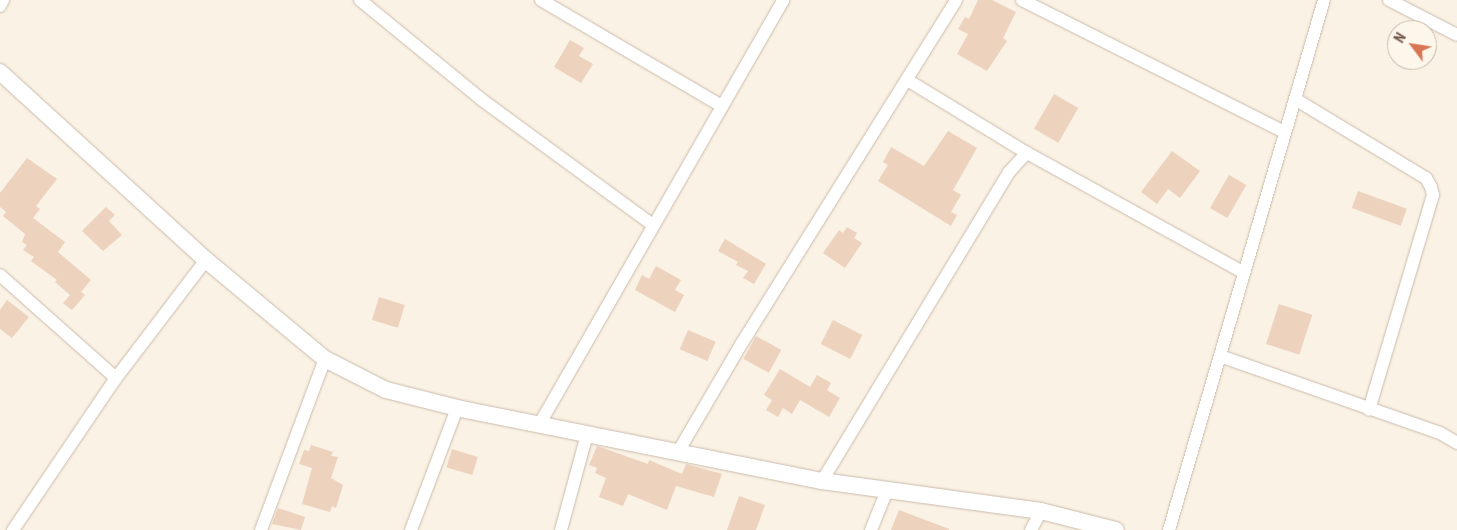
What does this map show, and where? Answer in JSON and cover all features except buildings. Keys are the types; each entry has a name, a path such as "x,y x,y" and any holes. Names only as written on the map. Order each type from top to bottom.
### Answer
{"street":[{"path":"0,6 3,0"},
{"path":"360,0 482,100 654,225"},
{"path":"541,0 722,106"},
{"path":"538,425 783,0"},
{"path":"678,452 742,343 909,81 956,0"},
{"path":"1022,0 1286,132"},
{"path":"1170,530 1324,0"},
{"path":"1390,0 1457,35"},
{"path":"0,72 206,260 325,359 386,390 457,408 538,425 822,481 888,488 1041,511 1116,530"},
{"path":"909,81 1028,153 1244,274"},
{"path":"1295,99 1426,178 1431,187 1432,195 1369,410"},
{"path":"822,481 1009,172 1028,153"},
{"path":"13,530 116,378 206,260"},
{"path":"1,280 116,378"},
{"path":"1220,356 1369,410 1440,433 1457,442"},
{"path":"261,530 325,359"},
{"path":"411,530 457,408"},
{"path":"561,530 587,434"},
{"path":"871,530 888,488"},
{"path":"1031,530 1041,511"}]}
